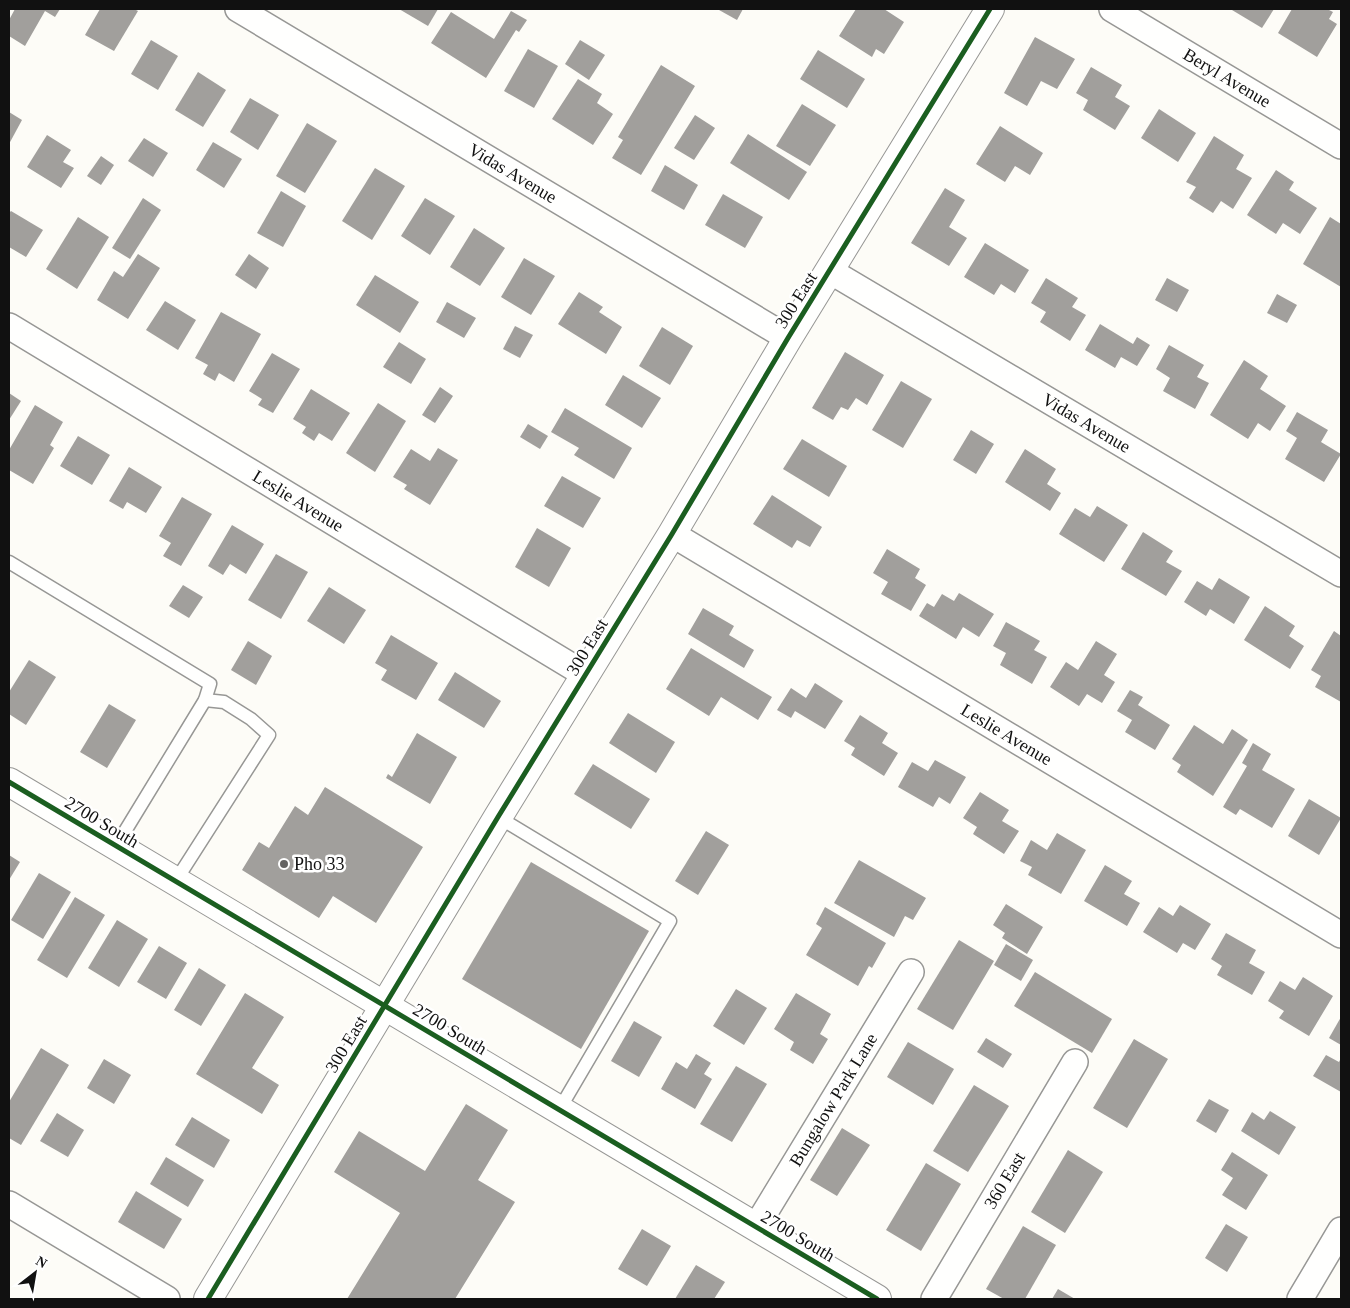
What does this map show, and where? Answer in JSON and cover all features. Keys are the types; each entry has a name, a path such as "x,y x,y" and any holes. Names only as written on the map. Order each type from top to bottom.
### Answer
{"street":[{"name":"Vidas Avenue","path":"238,9 788,338"},
{"name":"300 East","path":"208,1299 498,817 672,534 788,338 990,9"},
{"name":"Beryl Avenue","path":"1112,9 1341,146"},
{"name":"Vidas Avenue","path":"830,271 1341,574"},
{"name":"Leslie Avenue","path":"9,326 586,675"},
{"name":"Leslie Avenue","path":"672,534 1341,935"},
{"name":"2700 South","path":"9,782 877,1299"},
{"name":"Bungalow Park Lane","path":"756,1227 911,972"},
{"name":"360 East","path":"934,1299 1075,1062"},
{"path":"9,1204 167,1299"},
{"path":"1300,1299 1341,1230"}],"lane":[{"path":"9,562 210,684 205,700 116,846"},
{"path":"175,882 269,735 251,719 224,702 205,700"},
{"path":"498,817 670,921 559,1110"}],"building":[{"path":"15,9 60,9 55,17 45,11 25,46 9,36 9,20"},
{"path":"100,9 134,9 138,11 114,51 85,35"},
{"path":"399,9 438,9 428,26"},
{"path":"720,9 743,9 737,20"},
{"path":"856,9 884,9 904,22 884,54 876,49 872,57 839,36"},
{"path":"1232,9 1274,9 1262,28"},
{"path":"1292,9 1327,9 1333,12 1329,19 1337,24 1317,57 1278,33"},
{"path":"511,11 527,20 519,32 516,30 486,78 431,43 451,12 494,39"},
{"path":"1035,37 1075,59 1057,89 1041,81 1027,106 1004,93"},
{"path":"151,40 178,56 158,90 131,74"},
{"path":"580,40 605,55 589,80 565,64"},
{"path":"528,49 558,66 534,108 504,91"},
{"path":"818,50 865,79 847,108 800,79"},
{"path":"661,65 695,86 641,175 612,158 623,140 618,137"},
{"path":"1091,67 1122,85 1115,97 1130,106 1115,130 1083,110 1088,100 1076,93"},
{"path":"198,72 226,90 203,127 175,110"},
{"path":"578,79 602,94 597,103 613,114 593,145 552,119"},
{"path":"250,98 279,115 258,150 230,132"},
{"path":"802,104 836,125 810,166 776,146"},
{"path":"1159,109 1196,133 1178,162 1141,138"},
{"path":"9,112 22,120 9,144"},
{"path":"695,115 715,128 694,160 674,148"},
{"path":"307,123 337,141 305,193 276,176"},
{"path":"1000,126 1043,153 1030,175 1015,166 1005,182 976,164"},
{"path":"748,134 807,172 789,200 730,163"},
{"path":"47,135 71,150 63,162 74,168 61,188 27,167"},
{"path":"1214,136 1244,155 1236,169 1252,178 1233,209 1221,201 1213,213 1189,198 1196,187 1186,182"},
{"path":"144,138 168,153 153,177 128,161"},
{"path":"213,142 242,159 224,188 196,170"},
{"path":"101,156 114,165 101,185 87,176"},
{"path":"665,165 698,185 684,210 651,191"},
{"path":"375,168 405,186 372,240 342,221"},
{"path":"1276,170 1294,182 1289,190 1317,208 1300,234 1283,223 1276,234 1247,215"},
{"path":"945,188 965,200 949,227 967,238 949,266 911,243"},
{"path":"281,191 306,206 283,247 257,233"},
{"path":"723,194 763,217 745,248 705,225"},
{"path":"143,198 161,210 130,259 112,248"},
{"path":"425,198 455,216 430,255 401,236"},
{"path":"11,211 43,230 26,257 9,247 9,213"},
{"path":"78,217 109,237 77,289 46,269"},
{"path":"1330,217 1341,224 1341,287 1303,264"},
{"path":"474,228 505,248 480,286 450,267"},
{"path":"985,243 1029,270 1015,293 1001,284 994,295 964,277"},
{"path":"138,254 160,268 128,319 97,300 114,271 123,277"},
{"path":"249,254 269,268 256,289 235,275"},
{"path":"524,258 555,276 531,315 501,297"},
{"path":"375,275 419,302 400,333 356,305"},
{"path":"1046,278 1078,298 1072,307 1086,315 1070,341 1040,322 1046,312 1031,303"},
{"path":"1167,278 1189,290 1177,312 1155,300"},
{"path":"579,292 603,307 599,312 622,327 606,354 558,324"},
{"path":"1277,294 1297,305 1287,323 1267,313"},
{"path":"165,301 196,320 178,350 146,330"},
{"path":"447,302 476,318 464,338 436,322"},
{"path":"221,312 261,334 234,382 219,373 215,381 203,374 208,365 195,358"},
{"path":"1100,324 1133,344 1137,337 1150,345 1137,366 1121,357 1115,368 1085,350"},
{"path":"515,326 533,335 520,358 503,349"},
{"path":"662,327 693,346 670,385 639,366"},
{"path":"399,342 426,359 411,384 383,367"},
{"path":"1169,345 1204,365 1197,377 1209,383 1195,409 1163,391 1170,378 1156,369"},
{"path":"845,352 884,375 867,405 856,398 848,410 841,407 833,420 812,408"},
{"path":"272,353 300,369 273,413 258,405 262,399 249,391"},
{"path":"1244,360 1268,376 1260,389 1286,406 1270,431 1258,423 1248,439 1210,415"},
{"path":"623,375 661,398 642,428 605,405"},
{"path":"901,381 932,399 903,448 872,430"},
{"path":"440,387 453,396 435,423 422,415"},
{"path":"311,389 350,413 332,441 319,433 314,441 302,433 306,427 293,419"},
{"path":"9,393 21,401 9,420"},
{"path":"378,403 406,421 375,472 346,453"},
{"path":"35,405 63,422 50,445 54,448 33,484 9,470 9,450"},
{"path":"565,408 632,448 614,479 574,455 579,448 551,432"},
{"path":"1297,412 1328,430 1321,442 1341,454 1324,482 1285,459 1297,438 1286,431"},
{"path":"528,424 548,436 540,449 520,437"},
{"path":"971,430 994,444 976,474 953,460"},
{"path":"78,436 110,455 92,485 60,466"},
{"path":"802,439 847,466 829,497 783,469"},
{"path":"438,448 458,460 430,505 404,489 407,485 393,477 411,449 430,461"},
{"path":"1025,449 1056,469 1047,484 1061,493 1050,511 1005,482"},
{"path":"129,467 162,487 146,513 127,502 123,509 109,501"},
{"path":"562,476 601,498 583,528 544,506"},
{"path":"772,495 822,527 810,547 797,540 792,548 753,524"},
{"path":"182,497 212,514 181,566 163,556 171,543 159,536"},
{"path":"1097,506 1128,525 1104,562 1059,534 1075,508 1090,517"},
{"path":"232,525 264,544 246,574 230,564 223,575 208,566"},
{"path":"537,528 571,548 549,587 515,567"},
{"path":"1143,532 1173,551 1166,562 1182,571 1166,596 1121,569"},
{"path":"887,549 920,569 915,578 926,585 911,611 881,594 888,582 873,573"},
{"path":"276,554 308,572 281,619 248,600"},
{"path":"1219,578 1250,597 1234,624 1210,609 1206,616 1184,602 1197,581 1212,590"},
{"path":"183,585 203,597 189,618 169,606"},
{"path":"329,587 366,610 344,644 307,621"},
{"path":"959,593 994,614 979,637 963,627 956,639 919,616 927,603 934,607 942,594 954,601"},
{"path":"1265,606 1295,626 1289,636 1304,646 1290,669 1244,640"},
{"path":"703,608 734,626 729,635 754,650 744,668 688,634"},
{"path":"1006,622 1040,641 1034,650 1047,657 1032,684 1000,665 1006,653 993,646"},
{"path":"1334,631 1341,636 1341,702 1315,687 1321,676 1311,670"},
{"path":"391,635 438,663 416,700 381,680 387,670 375,663"},
{"path":"248,641 272,656 256,685 231,670"},
{"path":"1096,641 1117,654 1104,675 1115,682 1102,703 1087,694 1079,706 1050,687 1066,662 1078,670"},
{"path":"691,648 772,697 758,720 721,697 709,716 666,689"},
{"path":"29,660 56,677 26,725 9,714 9,692"},
{"path":"455,672 501,701 484,728 438,700"},
{"path":"815,683 843,701 825,729 795,711 791,718 777,710 791,688 806,698"},
{"path":"1130,690 1143,697 1138,705 1170,725 1155,750 1125,732 1132,720 1117,711"},
{"path":"109,704 136,720 107,768 80,752"},
{"path":"628,713 675,742 656,773 609,743"},
{"path":"860,715 888,733 882,743 898,753 884,776 851,755 855,748 844,741"},
{"path":"1194,725 1223,744 1232,729 1248,740 1213,796 1177,772 1181,765 1172,759"},
{"path":"417,733 457,757 430,804 386,778 388,774 392,777"},
{"path":"1253,743 1271,754 1262,770 1295,789 1272,828 1240,809 1236,815 1223,807 1247,766 1242,763"},
{"path":"935,760 966,777 950,804 939,797 933,807 898,787 912,762 928,771"},
{"path":"593,764 650,799 631,829 574,794"},
{"path":"325,787 423,847 376,923 333,896 319,918 242,870 259,842 269,848 295,806 308,815"},
{"path":"980,792 1009,810 1002,821 1019,831 1004,854 973,834 977,827 963,818"},
{"path":"1309,799 1341,818 1319,855 1288,836"},
{"path":"706,831 729,845 698,895 675,881"},
{"path":"1057,833 1086,850 1061,894 1028,875 1032,867 1020,861 1031,840 1047,850"},
{"path":"9,855 20,862 9,880"},
{"path":"859,860 926,898 913,920 905,916 894,937 834,903"},
{"path":"531,862 649,931 581,1049 462,979"},
{"path":"1105,865 1132,881 1124,894 1140,903 1127,926 1084,901"},
{"path":"39,873 71,892 43,939 11,920"},
{"path":"75,897 105,915 67,978 37,960"},
{"path":"1006,904 1043,927 1027,954 1002,938 1005,933 993,925"},
{"path":"1180,905 1211,924 1195,950 1183,943 1177,953 1143,932 1159,907 1173,916"},
{"path":"825,907 886,943 872,968 869,966 858,986 806,955 822,928 816,924"},
{"path":"117,920 148,939 119,987 88,968"},
{"path":"1226,933 1256,950 1249,963 1265,972 1252,995 1217,975 1222,966 1211,959"},
{"path":"959,940 994,961 953,1030 917,1009"},
{"path":"1006,944 1033,960 1021,981 994,965"},
{"path":"159,946 187,963 166,999 137,982"},
{"path":"199,968 226,985 201,1026 174,1010"},
{"path":"1035,972 1112,1019 1092,1053 1014,1006"},
{"path":"1303,977 1333,996 1309,1036 1279,1018 1284,1011 1268,1001 1280,981 1295,990"},
{"path":"736,989 767,1008 744,1045 713,1026"},
{"path":"245,993 284,1017 252,1068 279,1085 262,1114 196,1074"},
{"path":"796,993 831,1014 820,1034 828,1039 813,1064 790,1050 794,1042 774,1029"},
{"path":"1341,1017 1341,1045 1329,1038"},
{"path":"634,1021 662,1037 639,1077 611,1061"},
{"path":"986,1038 1012,1054 1003,1068 977,1052"},
{"path":"1134,1039 1168,1059 1127,1128 1093,1108"},
{"path":"908,1042 954,1069 933,1105 887,1077"},
{"path":"41,1048 69,1065 21,1145 9,1138 9,1102"},
{"path":"696,1054 711,1063 704,1074 712,1079 695,1109 661,1089 676,1062 687,1069"},
{"path":"1326,1055 1339,1062 1341,1058 1341,1092 1313,1076"},
{"path":"104,1059 131,1075 114,1104 87,1088"},
{"path":"736,1066 767,1084 732,1142 700,1124"},
{"path":"974,1085 1009,1106 968,1172 933,1151"},
{"path":"1209,1099 1229,1110 1216,1133 1196,1121"},
{"path":"466,1104 508,1130 478,1180 515,1202 455,1299 347,1299 400,1213 334,1172 359,1131 425,1171"},
{"path":"1270,1111 1296,1127 1279,1155 1241,1131 1252,1112 1264,1120"},
{"path":"57,1113 84,1130 68,1157 40,1141"},
{"path":"192,1117 230,1140 214,1168 175,1145"},
{"path":"842,1128 870,1145 837,1196 810,1180"},
{"path":"1068,1150 1103,1172 1065,1233 1031,1212"},
{"path":"1232,1152 1268,1175 1246,1210 1222,1195 1233,1178 1221,1170"},
{"path":"166,1157 204,1180 188,1207 150,1184"},
{"path":"926,1163 961,1184 921,1251 886,1230"},
{"path":"136,1191 182,1219 164,1249 118,1222"},
{"path":"1226,1224 1248,1237 1227,1272 1205,1258"},
{"path":"1023,1226 1056,1245 1025,1299 1004,1299 986,1289"},
{"path":"642,1229 671,1246 647,1286 618,1269"},
{"path":"696,1265 725,1282 714,1299 675,1299"},
{"path":"1058,1289 1075,1299 1052,1299"}],"cycle path":[{"path":"208,1299 498,817 672,534 788,338 990,9"},
{"path":"9,782 877,1299"}],"place":[{"name":"Pho 33","path":"284,864"}]}
